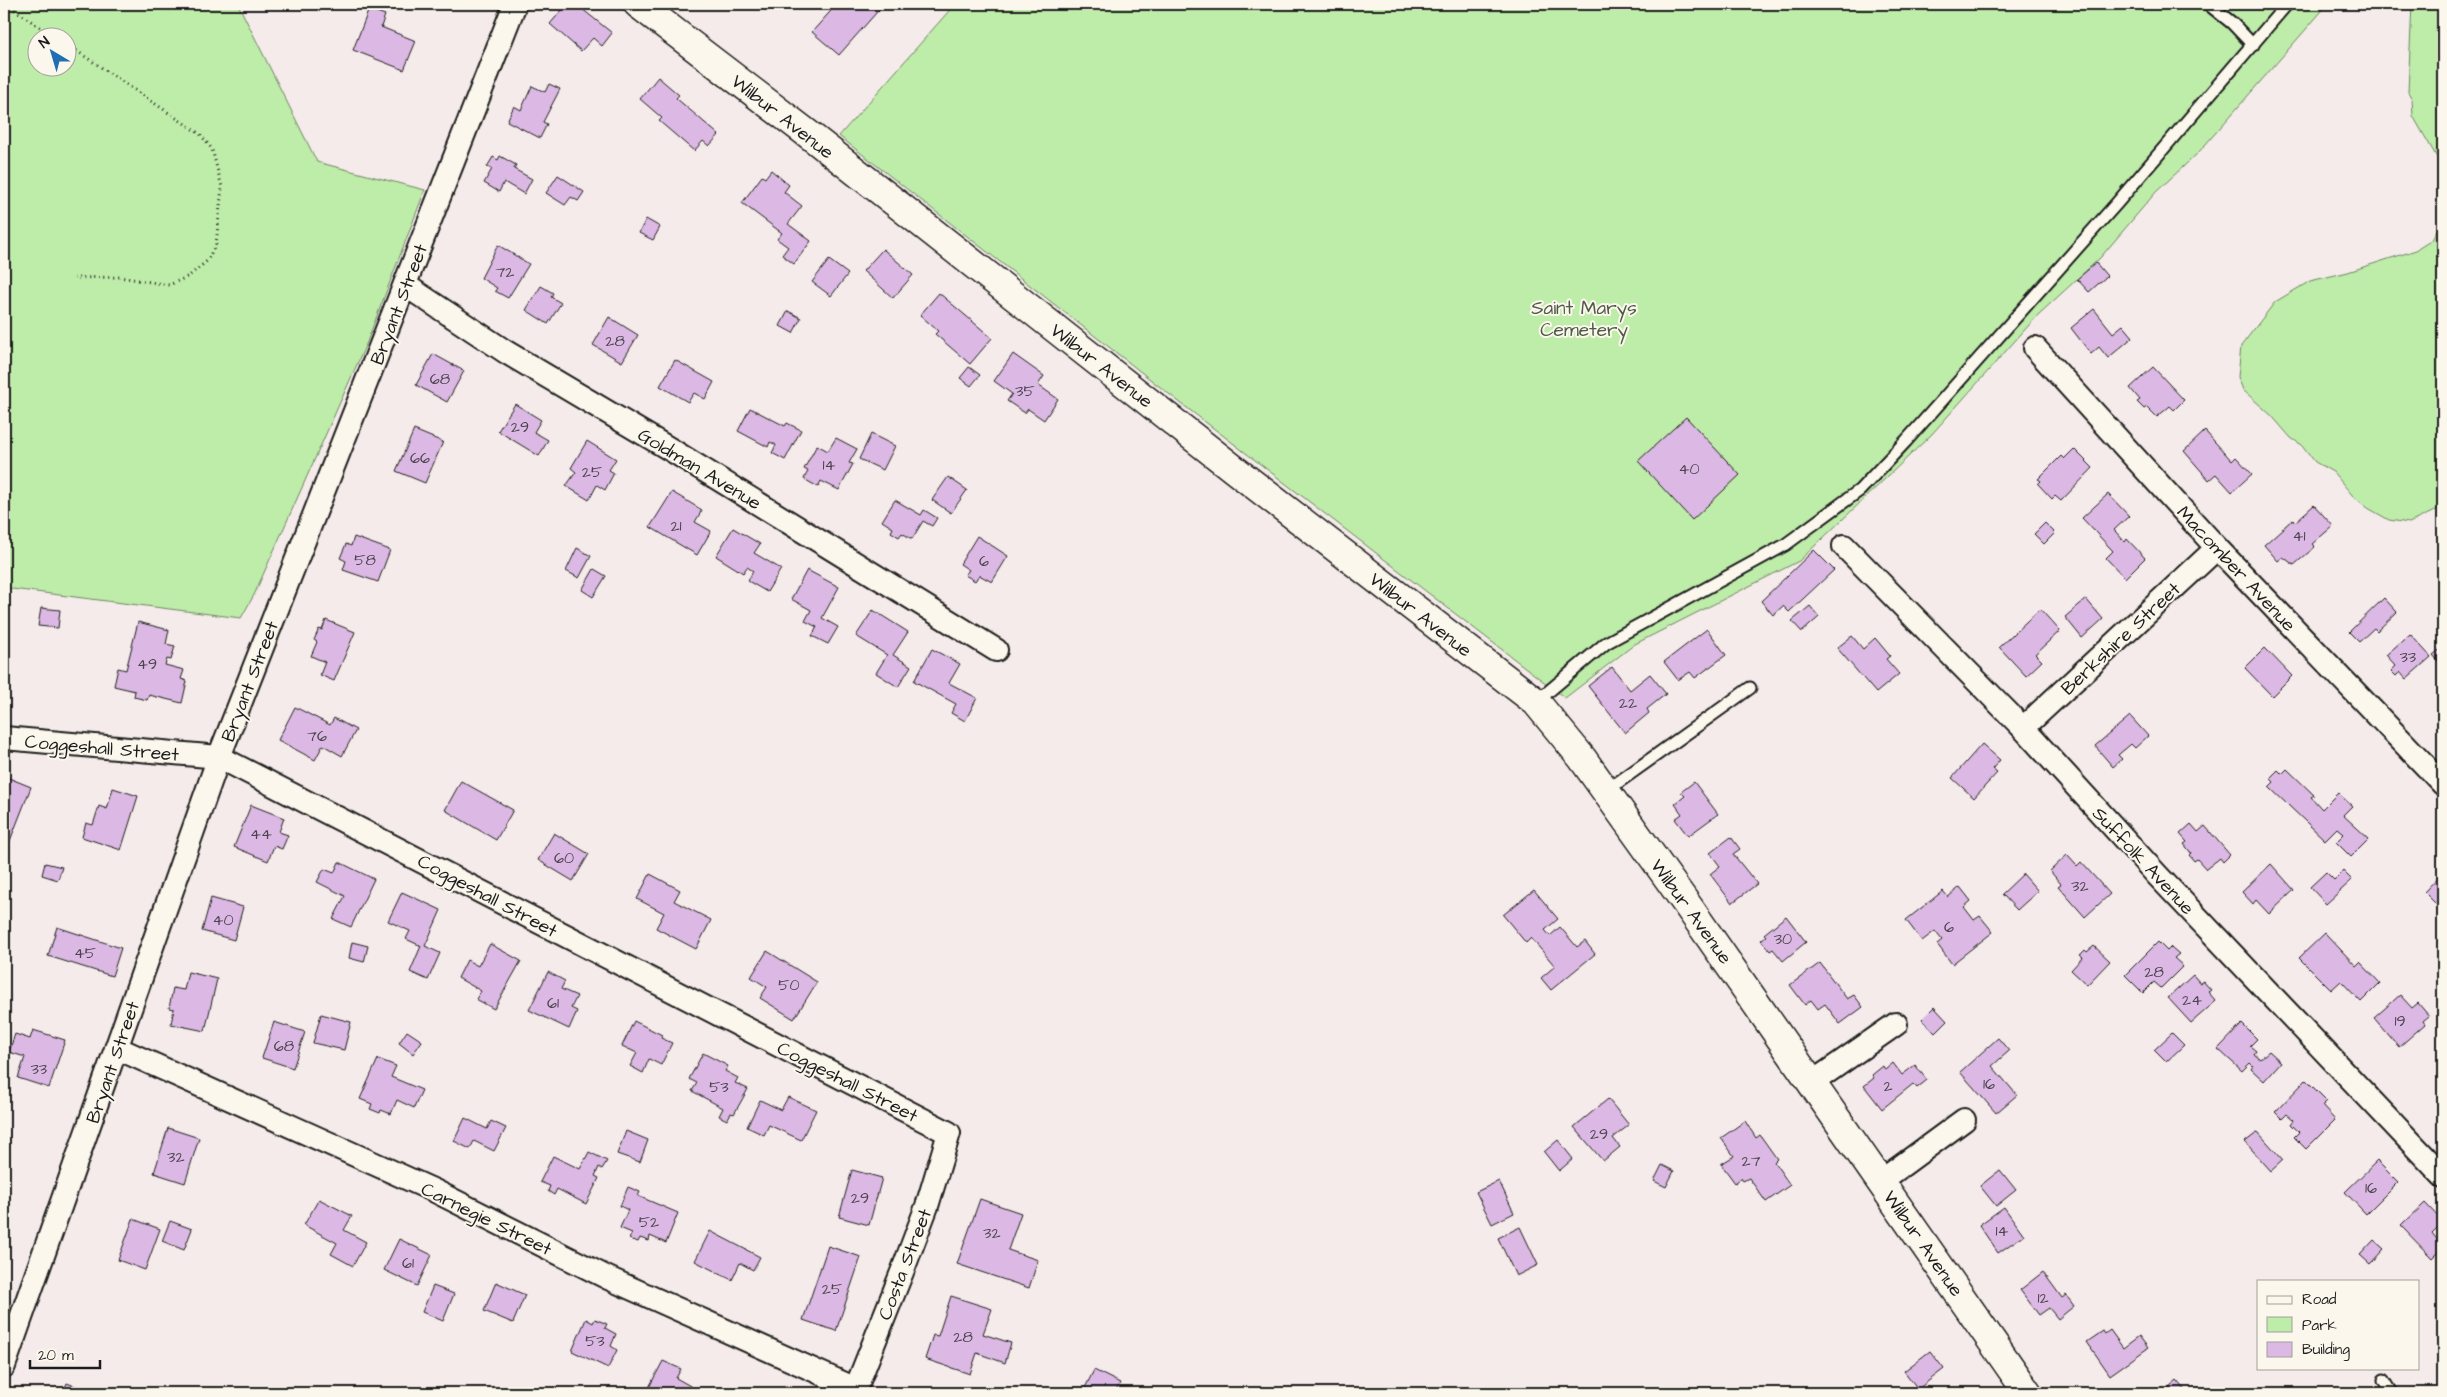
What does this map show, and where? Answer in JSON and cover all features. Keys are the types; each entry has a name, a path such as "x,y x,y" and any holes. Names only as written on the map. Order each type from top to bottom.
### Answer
{"street":[{"name":"Bryant Street","path":"4,1366 219,757 516,4"},
{"name":"Wilbur Avenue","path":"638,4 812,137 1234,470 1536,702 1565,735 1606,791 1813,1082 2028,1393"},
{"name":"Goldman Avenue","path":"405,285 506,352 673,451 996,650"},
{"name":"Macomber Avenue","path":"2035,348 2217,548 2443,784"},
{"name":"Suffolk Avenue","path":"1844,546 2023,728 2158,876 2443,1176"},
{"name":"Berkshire Street","path":"2023,728 2217,548"},
{"name":"Coggeshall Street","path":"4,738 219,757 949,1133"},
{"path":"1813,1082 1896,1024"},
{"name":"Carnegie Street","path":"117,1048 435,1191 608,1278 855,1391"},
{"path":"1881,1181 1964,1120"},
{"name":"Costa Street","path":"855,1391 904,1267 949,1133"}],"lane":[{"path":"2208,4 2232,23 2253,45"},
{"path":"1536,702 1606,643 1785,545 1860,490 1906,442 2111,210 2287,4"},
{"path":"1606,791 1750,688"},
{"path":"2384,1380 2392,1393"}],"path":[{"path":"6,4 41,28"},
{"path":"74,278 120,277 169,285 189,276 207,261 216,244 222,188 212,149 200,134 78,52"}],"green space":[{"path":"4,4 238,4 317,162 425,190 367,342 254,595 241,618 4,588"},
{"name":"Saint Marys Cemetery","path":"955,4 2328,4 2198,153 2156,192 2100,258 2038,315 1931,435 1799,561 1635,644 1565,698 1178,401 839,136"},
{"path":"2412,4 2443,4 2443,168 2413,116 2412,99 2408,92"},
{"path":"2443,218 2443,507 2409,523 2389,520 2368,508 2353,496 2333,472 2315,462 2302,445 2291,438 2272,416 2243,390 2238,377 2241,346 2275,302 2310,281 2348,272 2416,250 2432,240"}],"building":[{"path":"567,4 576,4 612,33 602,46 593,38 581,51 550,24"},
{"path":"837,4 884,4 839,55 812,32"},
{"path":"369,9 385,15 381,27 416,41 404,70 353,50"},
{"path":"658,77 679,95 676,98 719,135 709,146 703,141 694,151 659,121 662,118 640,99"},
{"path":"549,84 560,89 543,122 547,124 540,138 507,121 514,106 521,110 532,86 545,92"},
{"path":"500,156 516,165 514,169 532,179 524,194 504,182 499,192 484,183 492,169 487,167 493,157 498,160"},
{"path":"771,170 789,185 784,192 802,206 788,224 811,241 794,264 782,255 788,247 777,239 782,233 742,203 762,176 765,178"},
{"path":"558,175 584,192 578,201 571,197 565,205 546,193"},
{"path":"646,219 660,227 653,240 639,233"},
{"path":"498,245 529,264 508,298 495,291 497,288 481,278"},
{"path":"883,249 913,275 893,298 863,271"},
{"path":"829,260 848,274 831,296 812,282"},
{"path":"2096,263 2107,276 2089,292 2077,279"},
{"path":"541,286 553,293 551,297 561,303 548,324 526,310"},
{"path":"939,293 992,338 970,364 935,334 938,331 920,315"},
{"path":"2094,309 2113,333 2123,325 2133,337 2108,358 2099,347 2091,354 2071,328"},
{"path":"788,311 801,318 793,333 780,326"},
{"path":"609,317 638,335 622,362 593,345"},
{"path":"433,354 464,371 447,402 416,385"},
{"path":"1013,354 1044,376 1038,385 1058,399 1044,420 1028,409 1025,413 1007,401 1012,394 994,381"},
{"path":"675,360 714,382 705,399 694,393 688,402 660,386"},
{"path":"969,367 980,375 971,386 960,378"},
{"path":"2153,367 2184,400 2174,410 2170,406 2157,417 2147,407 2144,409 2137,402 2140,400 2130,388"},
{"path":"515,404 541,420 534,432 548,440 539,456 498,431"},
{"path":"750,408 785,426 787,423 801,430 785,460 772,453 776,445 770,442 768,447 738,431"},
{"path":"1686,417 1740,475 1692,520 1638,461"},
{"path":"414,430 443,442 425,483 396,471"},
{"path":"2205,431 2232,461 2236,457 2252,474 2232,492 2216,474 2209,480 2184,451"},
{"path":"871,434 895,446 883,470 859,459"},
{"path":"836,438 857,449 849,463 853,464 839,490 821,481 818,487 804,479 808,471 804,469 817,445 828,451"},
{"path":"587,441 616,459 609,470 614,473 605,490 597,485 589,500 566,486 576,472 571,468"},
{"path":"2074,449 2093,468 2061,501 2055,496 2052,499 2038,484 2041,481 2038,479 2061,456 2064,459"},
{"path":"948,477 967,490 951,513 932,500"},
{"path":"672,492 702,510 695,522 711,531 697,555 650,527"},
{"path":"2108,494 2129,516 2114,530 2125,542 2127,539 2145,558 2125,578 2106,558 2113,551 2082,518"},
{"path":"895,500 921,515 924,510 937,518 932,526 923,521 912,539 902,533 899,537 891,532 893,528 882,521"},
{"path":"2314,505 2333,526 2312,544 2315,547 2294,565 2283,557 2278,561 2264,545 2293,519 2295,522"},
{"path":"2045,523 2055,533 2044,544 2034,534"},
{"path":"733,528 760,544 754,553 781,569 767,592 748,581 753,571 747,567 743,573 716,556"},
{"path":"977,536 1008,556 992,582 979,575 975,581 965,575 969,570 960,564"},
{"path":"354,537 390,550 378,582 343,570 346,561 340,558 346,544 351,546"},
{"path":"577,548 591,556 579,578 566,571"},
{"path":"1814,550 1834,570 1789,612 1783,606 1773,615 1761,601"},
{"path":"594,569 606,576 593,597 582,590"},
{"path":"807,570 839,587 822,618 838,627 828,644 812,636 817,627 805,621 811,610 791,599"},
{"path":"2384,598 2397,612 2377,631 2374,628 2359,642 2349,632"},
{"path":"2086,599 2103,619 2082,638 2065,617"},
{"path":"1810,606 1819,617 1802,632 1792,621"},
{"path":"41,608 60,610 58,628 38,626"},
{"path":"2040,609 2060,631 2035,654 2042,661 2026,676 1999,647"},
{"path":"873,610 908,632 893,655 911,666 898,687 876,673 887,655 856,636"},
{"path":"326,620 355,632 334,681 320,675 325,662 311,656 317,642 314,640 319,629 322,630"},
{"path":"138,622 169,630 166,644 175,646 171,660 167,659 165,665 184,670 181,679 187,681 182,703 149,695 147,700 134,697 135,691 114,686 118,668 126,670"},
{"path":"1707,629 1726,655 1695,678 1690,672 1678,680 1664,662"},
{"path":"2410,634 2431,657 2406,679 2400,672 2396,676 2391,671 2396,666 2386,655"},
{"path":"1852,636 1863,649 1875,638 1890,656 1886,659 1899,674 1876,693 1837,648"},
{"path":"2443,647 2443,667 2433,655"},
{"path":"2265,648 2292,676 2272,696 2245,668"},
{"path":"932,649 960,664 949,683 977,698 965,721 951,713 956,704 914,681"},
{"path":"1612,667 1630,690 1650,674 1666,694 1647,709 1649,713 1625,733 1588,686"},
{"path":"295,707 330,725 334,718 356,730 342,756 323,745 315,760 278,740"},
{"path":"2130,716 2148,736 2135,748 2131,744 2118,755 2122,759 2113,767 2095,746"},
{"path":"1982,744 2000,760 1992,769 1997,773 1974,798 1952,778"},
{"path":"2287,769 2314,795 2311,797 2322,809 2338,793 2352,806 2343,815 2369,839 2351,857 2336,842 2344,834 2337,828 2325,840 2269,787 2274,782 2270,778 2278,770 2282,774"},
{"path":"4,776 31,787 6,851 4,850"},
{"path":"461,781 513,810 496,840 445,810"},
{"path":"1694,782 1718,814 1688,836 1675,819 1682,814 1675,804 1685,796 1681,792"},
{"path":"113,788 138,796 121,850 82,837 86,823 93,825 99,806 107,809"},
{"path":"251,805 284,818 279,832 288,835 282,849 274,846 268,861 234,847"},
{"path":"2191,824 2198,832 2205,826 2230,855 2223,862 2220,858 2206,869 2197,859 2194,861 2184,844 2187,842 2180,834"},
{"path":"554,833 589,854 573,881 538,860"},
{"path":"1731,837 1740,849 1733,854 1757,884 1732,903 1710,874 1720,866 1710,853"},
{"path":"2067,855 2077,866 2081,862 2110,894 2085,917 2058,886 2061,884 2050,871"},
{"path":"339,862 374,879 351,927 333,919 345,896 317,882 324,869 334,873"},
{"path":"45,863 62,867 58,880 42,875"},
{"path":"2271,864 2294,890 2269,914 2256,900 2253,904 2242,892"},
{"path":"2343,871 2352,880 2326,904 2310,887 2326,872 2334,880"},
{"path":"2443,872 2443,911 2424,892"},
{"path":"650,874 680,890 674,901 711,920 696,949 656,928 664,913 637,899"},
{"path":"2023,874 2038,891 2017,910 2002,894"},
{"path":"1960,887 1971,901 1964,907 1974,920 1980,916 1993,932 1952,964 1937,944 1942,940 1935,931 1922,941 1906,920 1943,891 1948,897"},
{"path":"1534,890 1558,919 1545,930 1550,936 1560,927 1577,947 1585,941 1595,954 1551,990 1541,978 1555,966 1531,938 1526,943 1503,915"},
{"path":"402,892 441,910 425,946 440,953 428,980 410,972 421,946 406,939 410,931 388,921"},
{"path":"211,898 243,907 234,940 202,931"},
{"path":"1786,916 1806,942 1783,961 1773,949 1770,951 1761,940 1766,936 1764,934"},
{"path":"57,927 121,948 112,976 48,956"},
{"path":"2325,933 2356,966 2360,962 2380,983 2361,1002 2341,981 2331,990 2299,958"},
{"path":"352,942 368,946 364,962 349,958"},
{"path":"2158,942 2167,951 2171,947 2179,954 2174,958 2183,966 2161,988 2154,982 2143,993 2125,975"},
{"path":"490,944 521,961 494,1009 476,999 481,991 458,978 467,960 478,966"},
{"path":"2094,946 2110,961 2087,985 2071,970 2083,957 2080,955 2085,950 2087,952"},
{"path":"767,951 817,982 794,1019 760,998 767,987 751,977"},
{"path":"1820,963 1847,999 1854,995 1863,1007 1840,1024 1825,1004 1818,1009 1811,1000 1805,1005 1790,985"},
{"path":"188,972 217,979 205,1031 171,1024 174,1009 169,1008 173,988 184,990"},
{"path":"548,972 565,981 561,989 577,996 571,1008 577,1011 569,1029 529,1010"},
{"path":"2193,975 2200,983 2203,981 2211,990 2208,992 2216,1001 2191,1023 2168,998"},
{"path":"2400,995 2412,1008 2418,1003 2429,1016 2423,1021 2425,1024 2399,1047 2374,1018"},
{"path":"1934,1007 1947,1021 1935,1033 1922,1019"},
{"path":"321,1014 351,1022 344,1050 313,1043"},
{"path":"634,1021 662,1035 661,1038 672,1043 661,1065 649,1059 643,1073 630,1066 637,1053 622,1046"},
{"path":"274,1022 305,1032 293,1068 262,1058"},
{"path":"2242,1024 2257,1039 2250,1046 2256,1051 2254,1054 2260,1059 2269,1051 2281,1062 2264,1081 2251,1069 2253,1066 2250,1063 2242,1071 2218,1049"},
{"path":"33,1030 65,1040 49,1088 18,1078 25,1057 9,1052 15,1034 30,1039"},
{"path":"407,1031 422,1041 413,1054 399,1043"},
{"path":"2172,1033 2184,1045 2166,1062 2154,1050"},
{"path":"1998,1038 2009,1051 1992,1066 2017,1095 1996,1113 1960,1072"},
{"path":"703,1053 728,1066 725,1071 738,1078 735,1083 748,1089 734,1114 731,1113 727,1120 719,1116 723,1108 692,1091 697,1083 689,1079"},
{"path":"378,1059 396,1066 391,1077 422,1090 414,1108 397,1100 391,1114 381,1110 380,1113 370,1109 372,1104 360,1099"},
{"path":"1893,1063 1902,1075 1915,1065 1927,1080 1917,1088 1913,1084 1882,1109 1864,1086 1874,1078 1872,1075 1883,1066 1885,1070"},
{"path":"2306,1080 2327,1101 2322,1106 2335,1120 2306,1149 2294,1137 2299,1132 2291,1124 2294,1120 2287,1114 2282,1119 2275,1112"},
{"path":"788,1097 816,1110 801,1140 769,1125 764,1135 747,1127 760,1100 781,1110"},
{"path":"1608,1099 1629,1125 1613,1138 1620,1147 1603,1161 1574,1127"},
{"path":"465,1118 487,1129 491,1121 506,1128 494,1151 474,1141 470,1149 454,1141"},
{"path":"1745,1121 1756,1138 1760,1135 1777,1159 1774,1162 1790,1185 1766,1202 1749,1178 1743,1181 1741,1178 1735,1183 1721,1164 1734,1156 1721,1138"},
{"path":"168,1128 199,1138 185,1183 154,1173"},
{"path":"626,1131 648,1140 640,1162 617,1154"},
{"path":"2258,1132 2283,1160 2271,1171 2245,1142"},
{"path":"1558,1140 1573,1159 1559,1171 1544,1152"},
{"path":"589,1152 607,1161 602,1169 599,1167 595,1176 599,1178 586,1204 557,1189 554,1195 548,1191 550,1186 540,1182 553,1156 580,1169"},
{"path":"2377,1161 2398,1182 2366,1214 2345,1192"},
{"path":"1662,1165 1674,1171 1666,1187 1654,1181"},
{"path":"852,1170 882,1178 869,1225 839,1217"},
{"path":"2000,1170 2016,1190 1996,1206 1980,1186"},
{"path":"1499,1181 1514,1213 1492,1224 1476,1192"},
{"path":"628,1187 640,1192 638,1196 678,1213 666,1243 650,1236 649,1241 640,1238 638,1242 629,1239 632,1233 620,1228 628,1210 620,1206"},
{"path":"319,1199 352,1216 344,1230 366,1242 353,1266 331,1254 337,1243 304,1225"},
{"path":"980,1199 1021,1213 1008,1250 1038,1260 1029,1288 957,1264"},
{"path":"2425,1203 2443,1222 2432,1233 2443,1247 2432,1258 2401,1226"},
{"path":"2004,1207 2024,1235 1998,1253 1979,1225"},
{"path":"133,1219 160,1229 145,1270 118,1260"},
{"path":"170,1221 192,1229 184,1250 162,1241"},
{"path":"1520,1227 1538,1265 1516,1276 1498,1238"},
{"path":"710,1231 760,1257 753,1270 740,1263 732,1280 695,1261"},
{"path":"399,1239 432,1255 417,1286 384,1270"},
{"path":"2374,1240 2384,1249 2370,1264 2360,1255"},
{"path":"828,1246 861,1257 836,1331 803,1320"},
{"path":"2043,1272 2062,1298 2066,1295 2074,1306 2058,1319 2049,1308 2039,1315 2020,1290"},
{"path":"496,1282 525,1295 513,1323 484,1311"},
{"path":"433,1286 454,1294 443,1321 422,1312"},
{"path":"951,1296 992,1309 983,1334 1011,1343 1005,1363 977,1353 970,1374 925,1359 933,1335 938,1336"},
{"path":"586,1319 593,1323 595,1319 607,1324 605,1328 616,1334 611,1346 617,1350 608,1368 572,1351"},
{"path":"2110,1330 2123,1348 2139,1336 2148,1348 2110,1375 2087,1342 2103,1331 2105,1334"},
{"path":"1930,1351 1944,1369 1918,1389 1904,1371"},
{"path":"663,1361 681,1369 676,1378 692,1387 689,1393 646,1393"},
{"path":"1094,1370 1120,1383 1115,1393 1096,1393 1085,1388"},
{"path":"2177,1380 2188,1393 2162,1393"},
{"path":"67,1383 93,1393 63,1393"}]}
